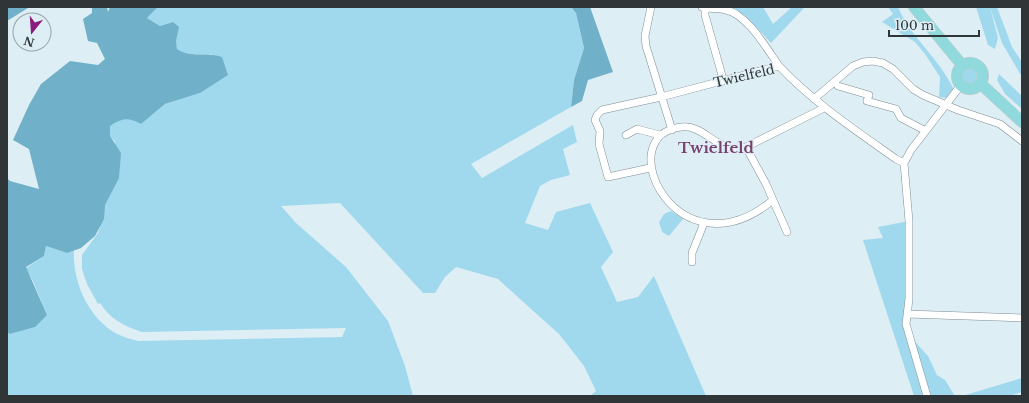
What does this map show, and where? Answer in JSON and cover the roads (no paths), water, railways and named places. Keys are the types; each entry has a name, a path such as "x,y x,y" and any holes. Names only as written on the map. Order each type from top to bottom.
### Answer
{"main road":[{"path":"914,7 962,66"},
{"path":"973,63 980,67 983,74 980,84 971,89 961,85 957,75 962,66 973,63"},
{"path":"980,84 1022,122"}],"street":[{"path":"651,7 645,36 646,46 672,130"},
{"path":"723,80 704,7 727,10 738,15 758,37 779,66"},
{"path":"814,98 853,66 873,61 884,63 893,69 913,89 923,95 946,105 1000,124 1022,141"},
{"name":"Twielfeld","path":"650,168 608,177 599,144 600,131 595,120 597,115 602,110 661,97 779,66 824,108 896,159 904,162"},
{"path":"927,396 908,334 909,221 904,162 911,150 961,85"},
{"path":"838,86 869,95 867,101 896,109 901,118 926,131"},
{"path":"773,200 759,211 741,220 719,225 704,223 689,218 677,210 663,196 650,168 653,146 660,135 680,127 692,126 714,141 731,148 746,147 824,108"},
{"path":"626,135 637,129 660,135"},
{"path":"746,147 766,184 787,232"},
{"path":"692,262 692,253 704,223"},
{"path":"907,314 1022,318"}],"district":[{"name":"Twielfeld","path":"716,147"}]}
